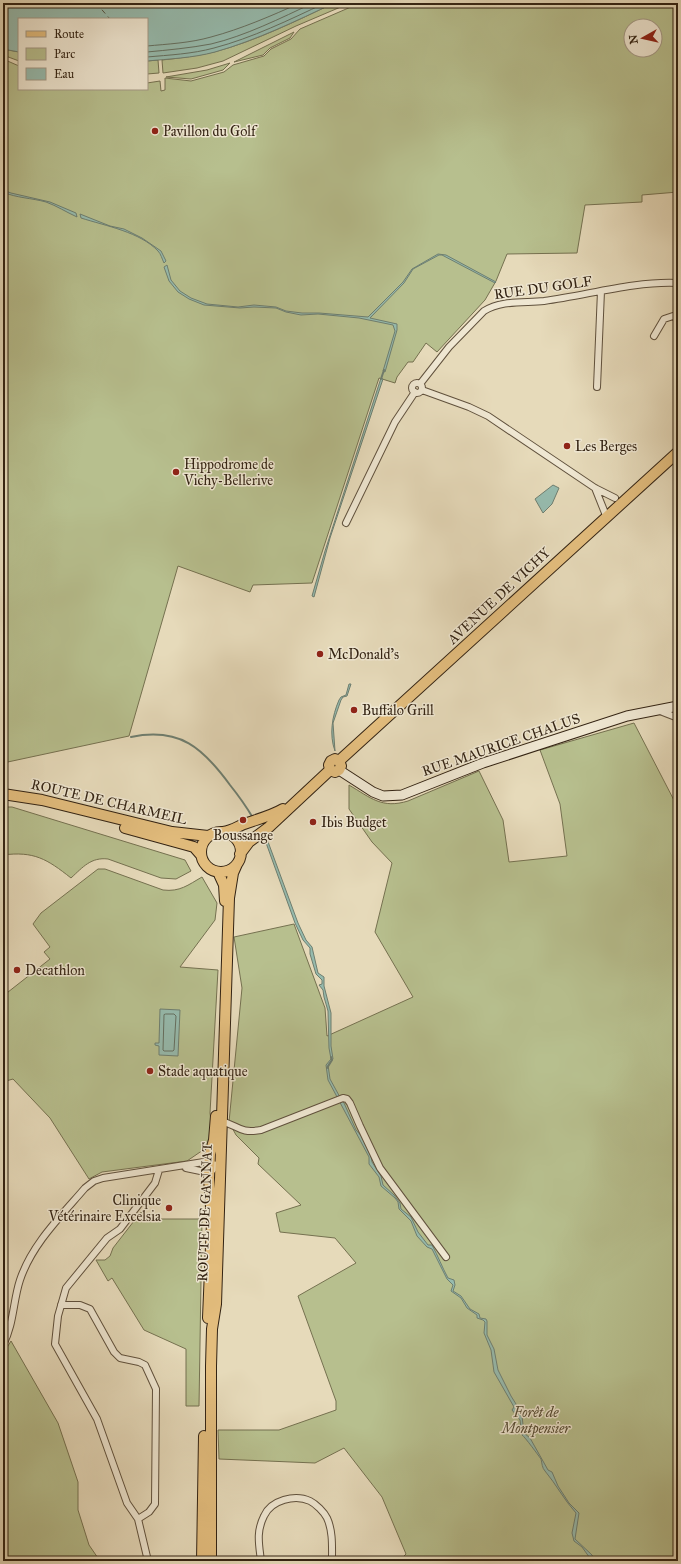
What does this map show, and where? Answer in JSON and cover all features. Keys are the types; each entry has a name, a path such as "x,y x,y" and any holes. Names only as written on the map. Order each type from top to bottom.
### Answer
{"main road":[{"name":"AVENUE DE VICHY","path":"238,859 249,842 269,827 297,800 336,767 678,452"},
{"name":"ROUTE DE CHARMEIL","path":"3,794 42,800 172,832 208,836"},
{"name":"AVENUE DE VICHY","path":"223,832 231,831 242,825 277,813 297,800"},
{"name":"ROUTE DE CHARMEIL","path":"3,801 38,806 111,824 194,847 201,855"},
{"path":"218,832 223,832 236,840 240,849 238,859 228,870 218,872 209,868 205,864 201,855 202,845 208,836 218,832"},
{"name":"ROUTE DE GANNAT","path":"202,1561 204,1446 214,1166 219,1121 229,898 233,873 238,859"},
{"name":"ROUTE DE GANNAT","path":"218,872 224,886 225,897 219,1121"},
{"name":"ROUTE DE GANNAT","path":"211,1561 211,1366 217,1266 214,1166"}],"street":[{"name":"RUE DU GOLF","path":"421,387 449,347 484,311 489,308 497,305 544,301 648,283 678,283"},
{"path":"597,387 601,291"},
{"path":"654,336 664,319 673,316 678,318"},
{"path":"346,523 395,422 415,392 419,393 421,387 488,416 595,488 615,498"},
{"path":"595,488 607,518"},
{"name":"RUE MAURICE CHALUS","path":"336,767 373,792 383,796 402,795 483,763 627,716 677,707"},
{"path":"658,710 678,718"},
{"path":"219,1121 241,1130 251,1132 261,1130 340,1099 347,1099 380,1168 446,1257"},
{"path":"3,1345 11,1326 20,1280 29,1257 36,1246 85,1188 94,1181 103,1178 183,1167 214,1166"},
{"path":"183,1167 214,1166"},
{"path":"148,1561 138,1519 127,1503 97,1419 55,1344 58,1316 66,1288 107,1238 120,1229 155,1184 160,1170"},
{"path":"62,1305 80,1305 90,1309 114,1352 120,1358 145,1365 156,1389 155,1504 149,1512 138,1519"},
{"path":"204,1446 205,1561"},
{"path":"261,1561 258,1533 264,1514 278,1502 289,1498 310,1501 319,1508 327,1518 331,1530 332,1561"}],"green space":[{"path":"334,3 350,3 296,26 223,61 197,68 163,73 162,60 201,55 230,47 276,30"},
{"path":"360,3 678,3 678,192 642,195 642,202 585,205 577,253 507,254 496,281 485,300 437,352 426,343 413,362 408,362 397,377 395,383 379,378 312,583 253,585 250,592 178,566 129,736 3,763 3,59 18,66 18,90 148,90 148,83 160,81 161,91 165,90 165,78 191,81 224,72 233,65 264,56 271,49 291,39 300,29"},
{"path":"294,32 290,38 270,48 263,55 234,62"},
{"path":"3,49 18,52 18,61 3,55"},
{"path":"158,60 159,73 148,74 148,61"},
{"path":"230,63 223,70 191,79 166,77 207,70"},
{"name":"Forêt de Montpensier","path":"634,723 678,808 678,1561 399,1561 406,1554 382,1497 344,1448 315,1463 219,1459 218,1430 279,1430 336,1410 336,1401 298,1296 356,1263 335,1238 280,1232 276,1213 301,1205 258,1164 259,1158 236,1135 229,1122 242,988 234,937 294,924 325,1008 327,1036 413,997 375,932 392,863 372,842 349,809 349,785 370,798 391,804 408,801 479,771 503,820 509,862 567,856 560,804 540,750"},
{"path":"3,807 12,807 185,860 191,871 176,879 161,878 108,859 102,859 92,861 71,878 55,866 40,858 23,854 3,855"},
{"path":"98,869 105,869 163,890 179,889 202,877 217,903 215,920 180,967 218,970 210,1113 211,1121 209,1143 206,1148 187,1161 102,1172 89,1179 50,1118 13,1079 6,1081 3,1085 3,996 50,959 44,952 50,947 33,924 41,913"},
{"path":"141,1212 149,1219 202,1219 199,1406 186,1406 186,1349 144,1330 112,1278 108,1281 96,1260 105,1260 110,1256 113,1248"},
{"path":"11,1341 58,1423 78,1482 78,1510 89,1545 100,1561 3,1561 3,1354"}],"water":[{"path":"3,3 334,3 246,42 198,56 148,61 148,18 18,18 18,52 3,49"},
{"path":"3,190 50,202 76,213 77,217 46,202 13,196 3,192"},
{"path":"80,214 110,226 124,229 150,243 122,230 81,218"},
{"path":"152,244 161,251 166,261 164,263 161,255"},
{"path":"438,254 446,255 496,282 495,283 442,255 439,255 413,269 404,283 370,318 397,324 397,330 385,372 383,371 395,331 393,325 359,318 318,314 301,315 286,312 276,308 240,308 204,305 189,299 178,292 169,281 164,267 167,265 171,280 180,291 191,298 207,304 238,307 254,305 276,307 286,311 302,313 368,317 403,282 412,269"},
{"path":"381,378 383,379 330,538 314,597 312,596 325,551"},
{"path":"553,485 559,488 552,504 543,513 535,499"},
{"path":"349,684 351,684 347,696 343,697 341,700 333,723 335,751 332,739 333,719 339,700 341,697 346,695"},
{"path":"267,839 298,923 306,940 312,947 318,973 324,977 324,986 331,1013 331,1046 333,1059 328,1065 330,1079 344,1103 356,1130 365,1140 372,1162 381,1176 383,1185 400,1203 401,1209 411,1217 418,1232 428,1245 432,1245 448,1278 454,1280 455,1285 453,1291 461,1296 470,1309 479,1314 480,1318 486,1319 487,1335 494,1349 498,1370 516,1404 516,1412 522,1416 524,1433 530,1438 548,1470 552,1472 558,1486 569,1503 579,1513 575,1539 592,1555 595,1561 592,1561 582,1547 574,1541 572,1533 576,1513 544,1470 541,1459 522,1435 520,1420 512,1410 514,1407 494,1372 491,1350 484,1333 485,1322 477,1318 477,1315 467,1308 461,1298 451,1291 453,1285 447,1279 432,1249 427,1247 417,1236 411,1221 399,1209 398,1202 381,1186 379,1177 369,1164 369,1157 328,1080 326,1065 331,1059 329,1048 328,1011 323,990 319,985 322,984 322,980 316,974 310,954 310,948 303,940 295,923 265,840"},
{"path":"160,1009 180,1010 178,1056 159,1055 159,1046 155,1045 155,1043 159,1043"}],"waterway":[{"path":"381,379 384,370"},
{"path":"131,737 163,735 177,738 189,743 210,760 242,801 253,818"},
{"path":"327,1068 332,1060 331,1057"}],"ferry route":[{"path":"96,3 109,18"}],"place":[{"name":"Pavillon du Golf","path":"155,131"},
{"name":"Les Berges","path":"567,446"},
{"name":"Hippodrome de Vichy-Bellerive","path":"176,472"},
{"name":"McDonald's","path":"320,654"},
{"name":"Buffalo Grill","path":"354,710"},
{"name":"Boussange","path":"243,820"},
{"name":"Ibis Budget","path":"313,822"},
{"name":"Decathlon","path":"17,970"},
{"name":"Stade aquatique","path":"150,1071"},
{"name":"Clinique Vétérinaire Excelsia","path":"169,1208"}]}
